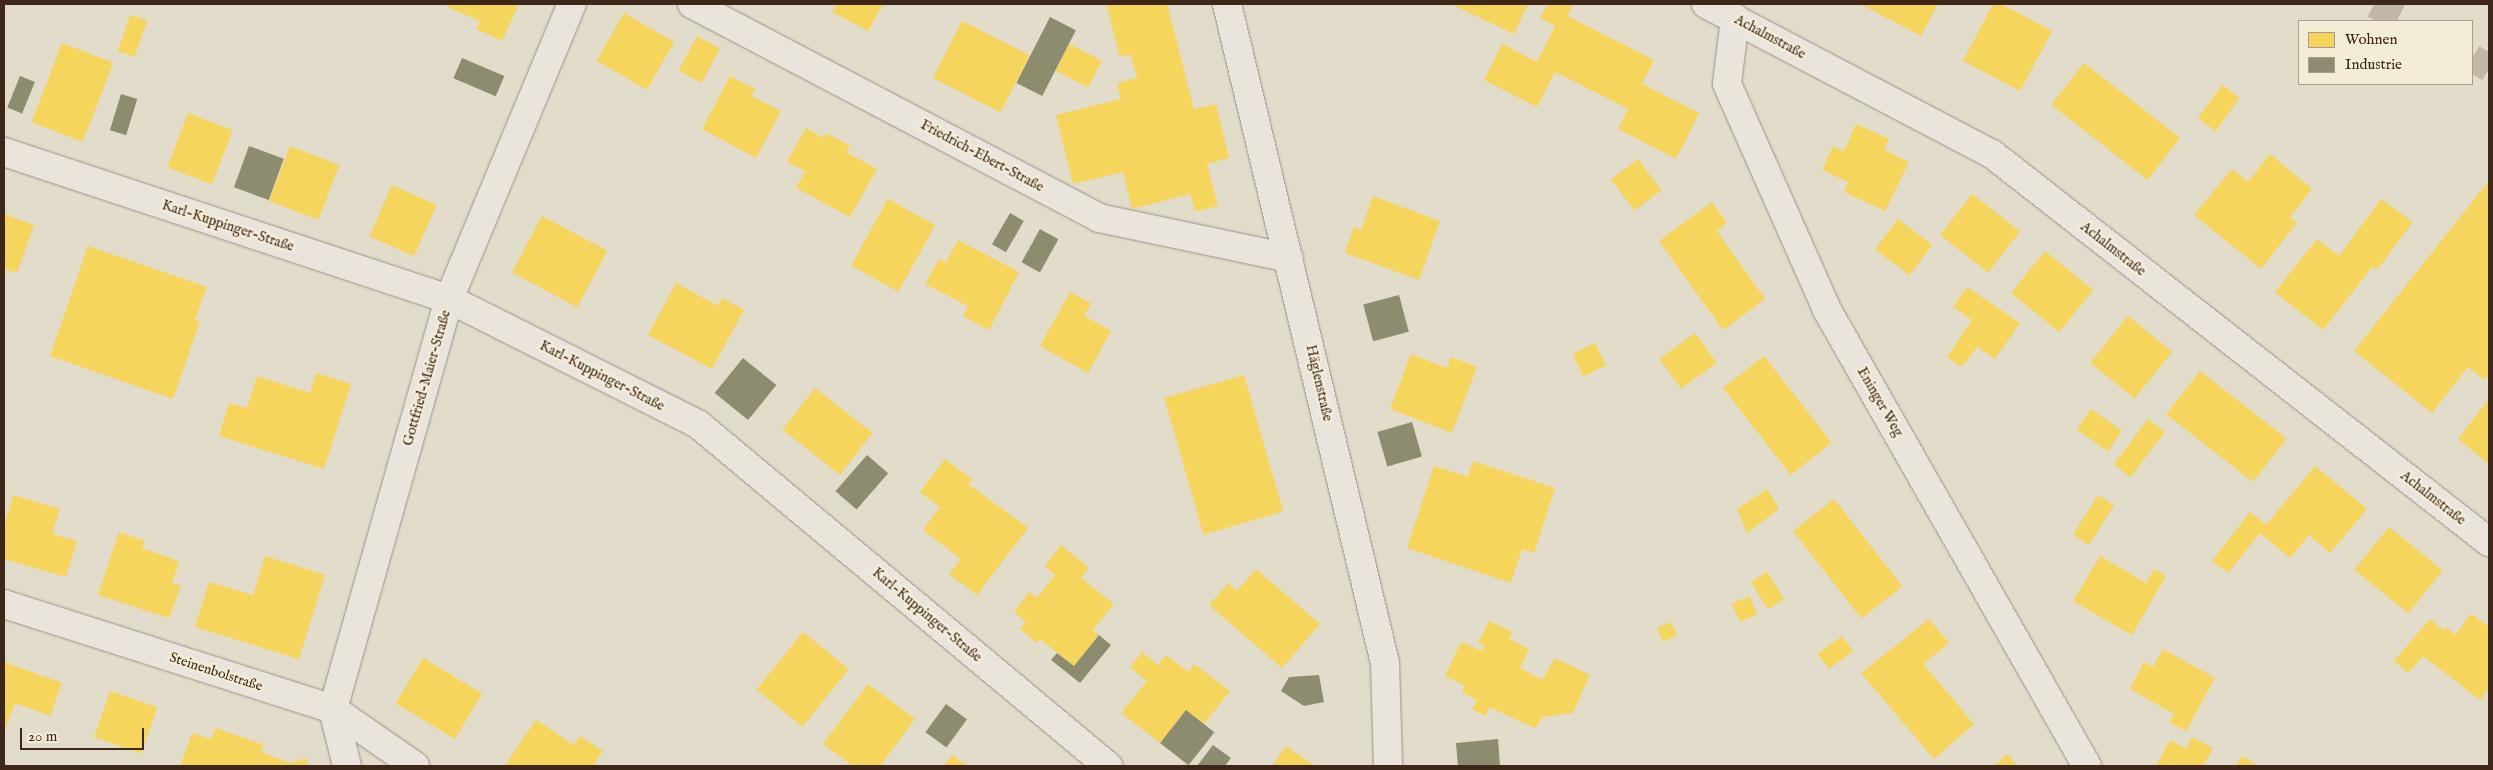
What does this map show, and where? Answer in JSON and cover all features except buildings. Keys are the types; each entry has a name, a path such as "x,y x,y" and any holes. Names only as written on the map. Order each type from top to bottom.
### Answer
{"street":[{"name":"Gottfried-Maier-Straße","path":"347,766 333,709 449,299 572,4"},
{"name":"Friedrich-Ebert-Straße","path":"692,4 1099,218 1289,258"},
{"name":"Häglenstraße","path":"1227,4 1385,663 1388,766"},
{"name":"Achalmstraße","path":"1706,4 1992,154 2489,542"},
{"name":"Eninger Weg","path":"1735,18 1727,84 1827,310 2088,766"},
{"name":"Karl-Kuppinger-Straße","path":"4,152 449,299 699,425 1108,766"},
{"name":"Steinenbolstraße","path":"4,604 333,709 415,766"}],"tunnel":[{"path":"2374,4 2406,20"},
{"path":"2473,59 2489,68"}]}
